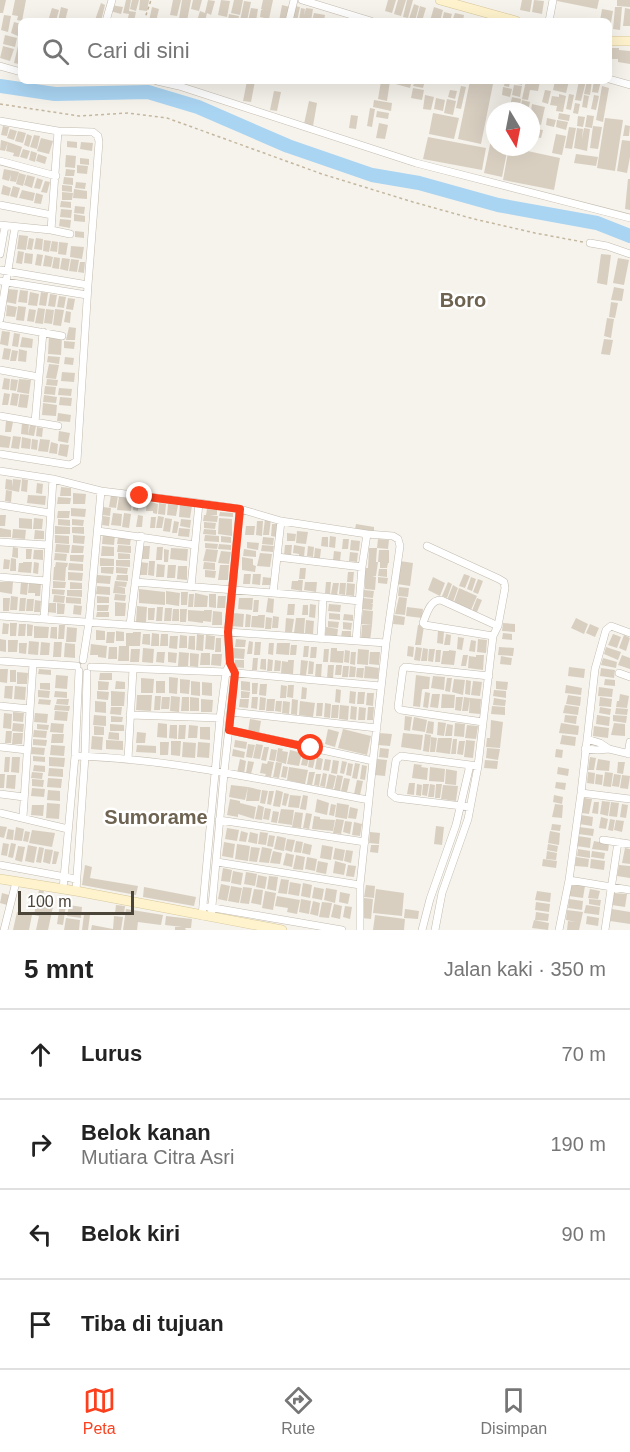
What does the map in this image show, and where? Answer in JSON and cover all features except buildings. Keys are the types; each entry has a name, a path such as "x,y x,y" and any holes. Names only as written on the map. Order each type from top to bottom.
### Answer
{"street":[{"path":"107,18 112,0"},
{"path":"291,18 294,0"},
{"path":"303,0 361,18"},
{"path":"550,18 553,0"},
{"path":"446,1 506,18"},
{"path":"612,41 630,41"},
{"path":"0,66 18,71"},
{"path":"612,80 630,84"},
{"path":"170,84 416,163 630,218"},
{"path":"0,121 58,131 93,132 98,136 99,141 77,461 70,465 0,454"},
{"path":"51,230 58,131"},
{"path":"0,161 56,176"},
{"path":"0,205 52,215"},
{"path":"0,254 2,226 70,234"},
{"path":"0,319 4,271 15,227"},
{"path":"590,243 630,254"},
{"path":"4,271 88,285"},
{"path":"3,282 87,296"},
{"path":"0,325 62,336"},
{"path":"35,422 43,332"},
{"path":"0,370 39,377"},
{"path":"0,416 58,426"},
{"path":"0,471 53,479 101,491 240,509 281,521 393,536 398,540 360,885 360,930"},
{"path":"44,619 53,479"},
{"path":"63,889 75,756 78,668 79,662 83,660 88,622 101,491"},
{"path":"190,587 199,503"},
{"path":"0,505 51,513"},
{"path":"207,912 220,772 229,730 235,673 230,663 228,632 240,509"},
{"path":"273,593 281,521"},
{"path":"98,531 195,545"},
{"path":"356,641 367,534"},
{"path":"130,625 141,536"},
{"path":"0,542 48,545"},
{"path":"427,546 503,581 505,586 498,626 493,636 478,766 468,819 442,894 435,930"},
{"path":"277,557 362,567"},
{"path":"0,577 46,581"},
{"path":"135,582 359,602"},
{"path":"321,639 322,597"},
{"path":"493,636 423,623 431,604 441,600 498,626"},
{"path":"0,616 386,643"},
{"path":"559,930 569,880 581,793 595,669 606,630 611,627 630,633"},
{"path":"75,891 90,663 83,660"},
{"path":"0,661 78,668 84,673 89,670 133,669 226,672 381,686"},
{"path":"207,912 217,862 220,718 226,672 230,663"},
{"path":"23,817 33,664"},
{"path":"483,722 401,710 398,707 405,668 489,676"},
{"path":"128,759 133,669"},
{"path":"619,673 630,677"},
{"path":"0,706 30,709"},
{"path":"231,712 376,728"},
{"path":"130,715 220,718"},
{"path":"229,730 373,760"},
{"path":"587,739 609,749"},
{"path":"585,749 609,749 629,754 630,742"},
{"path":"0,747 27,750"},
{"path":"75,756 128,759 220,772 369,800"},
{"path":"470,807 396,798 391,794 396,760 401,756 478,766"},
{"path":"422,930 430,899 456,825 470,765"},
{"path":"581,793 630,799"},
{"path":"0,794 24,797"},
{"path":"0,813 68,829"},
{"path":"219,820 365,842"},
{"path":"603,840 630,844"},
{"path":"605,930 618,842"},
{"path":"217,862 360,885"},
{"path":"0,865 76,879"},
{"path":"0,879 207,912 342,930"},
{"path":"569,880 630,890"},
{"path":"4,930 16,882"},
{"path":"207,912 238,926 282,930"}],"path":[{"path":"145,18 151,0"},
{"path":"0,104 79,116 128,113 167,118 322,174 413,202 535,234 590,243"}],"waterway":[{"path":"0,86 55,94 148,92 198,107 288,146 372,175 419,183 498,205 597,223 630,236"}],"district":[{"name":"Boro","path":"463,300"},
{"name":"Sumorame","path":"156,817"}],"route":[{"path":"140,496 240,509 228,632 230,663 235,673 229,730 311,748"}]}
